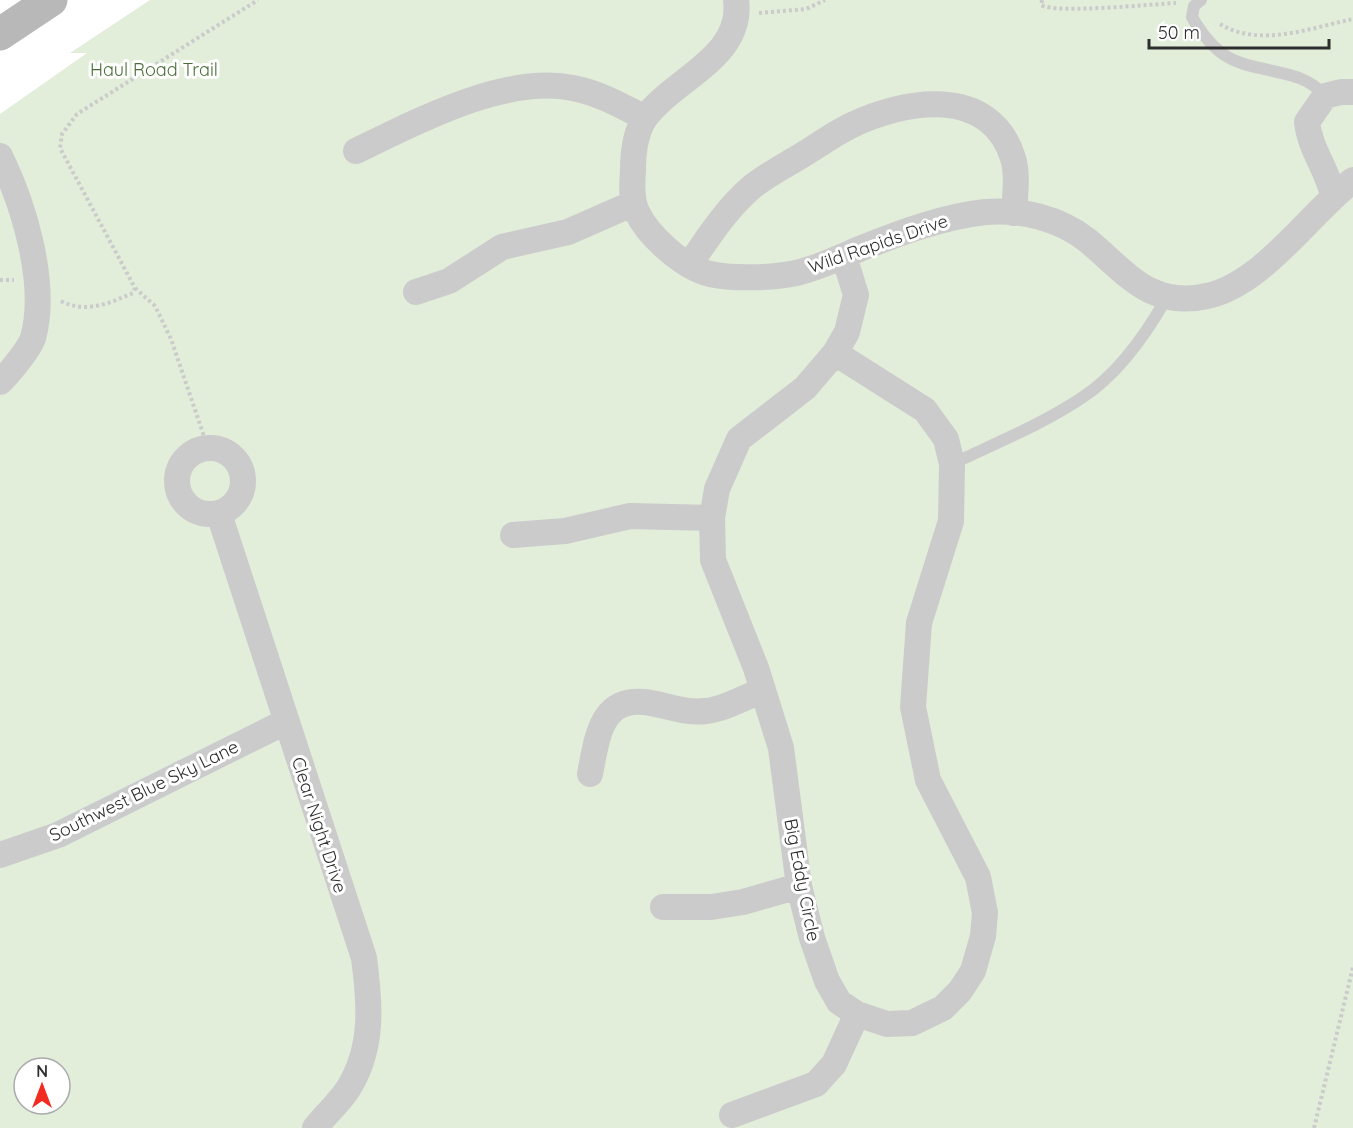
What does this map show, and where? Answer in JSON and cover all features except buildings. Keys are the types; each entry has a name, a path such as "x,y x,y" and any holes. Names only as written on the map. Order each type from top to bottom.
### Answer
{"main road":[{"path":"0,34 51,0"}],"street":[{"path":"416,292 449,281 502,247 568,232 634,203 633,165 636,135 645,118 662,100 708,62 728,40 736,27 737,6"},
{"path":"356,151 421,120 479,97 527,87 572,88 615,102 645,118"},
{"path":"1166,299 1191,299 1226,290 1262,266 1343,188 1328,174 1309,138 1307,122 1325,96 1341,92 1353,93"},
{"path":"690,264 718,222 753,186 850,126 904,106 954,104 979,113 997,129 1013,158 1016,186 1014,213"},
{"path":"0,156 11,179 39,290 33,340 0,382"},
{"name":"Wild Rapids Drive","path":"634,203 637,213 678,258 709,273 772,275 795,273 943,219 988,212 1014,213 1051,219 1086,239 1124,276 1166,299"},
{"name":"Big Eddy Circle","path":"835,353 925,410 946,439 952,464 951,521 919,623 913,707 928,780 978,877 985,913 983,936 974,971 943,1008 912,1023 887,1024 857,1014 839,1002 827,981 812,938 799,886 781,748 763,690 713,560 712,518 717,489 739,439 805,388 835,353 847,332 856,295 844,256"},
{"path":"208,448 224,451 237,461 243,476 242,492 233,506 219,514 203,515 188,507 178,495 176,479 181,464 193,452 208,448"},
{"name":"Clear Night Drive","path":"219,514 285,722 364,958 370,1002 368,1043 348,1088 315,1128"},
{"path":"513,535 565,531 630,516 712,518"},
{"path":"590,774 597,737 606,716 622,703 637,700 679,711 708,711 763,690"},
{"name":"Southwest Blue Sky Lane","path":"0,855 58,835 285,722"},
{"path":"663,907 711,907 743,902 799,886"},
{"path":"732,1115 816,1084 834,1064 857,1014"}],"lane":[{"path":"1201,0 1194,6 1192,17 1203,33 1227,57 1301,78 1316,85 1325,96"},
{"path":"952,464 1030,427 1085,396 1145,336 1166,299"}],"path":[{"path":"208,448 171,339 155,306 135,288 106,238 60,148 62,134 77,114 258,0"},
{"path":"737,6 806,9 825,0"},
{"path":"39,290 68,305 83,308 123,298 133,293 135,288"},
{"path":"1314,1128 1353,967"}],"green space":[{"name":"Haul Road Trail","path":"150,0 1353,0 1353,1128 0,1128 0,114 87,53 70,53"}]}
